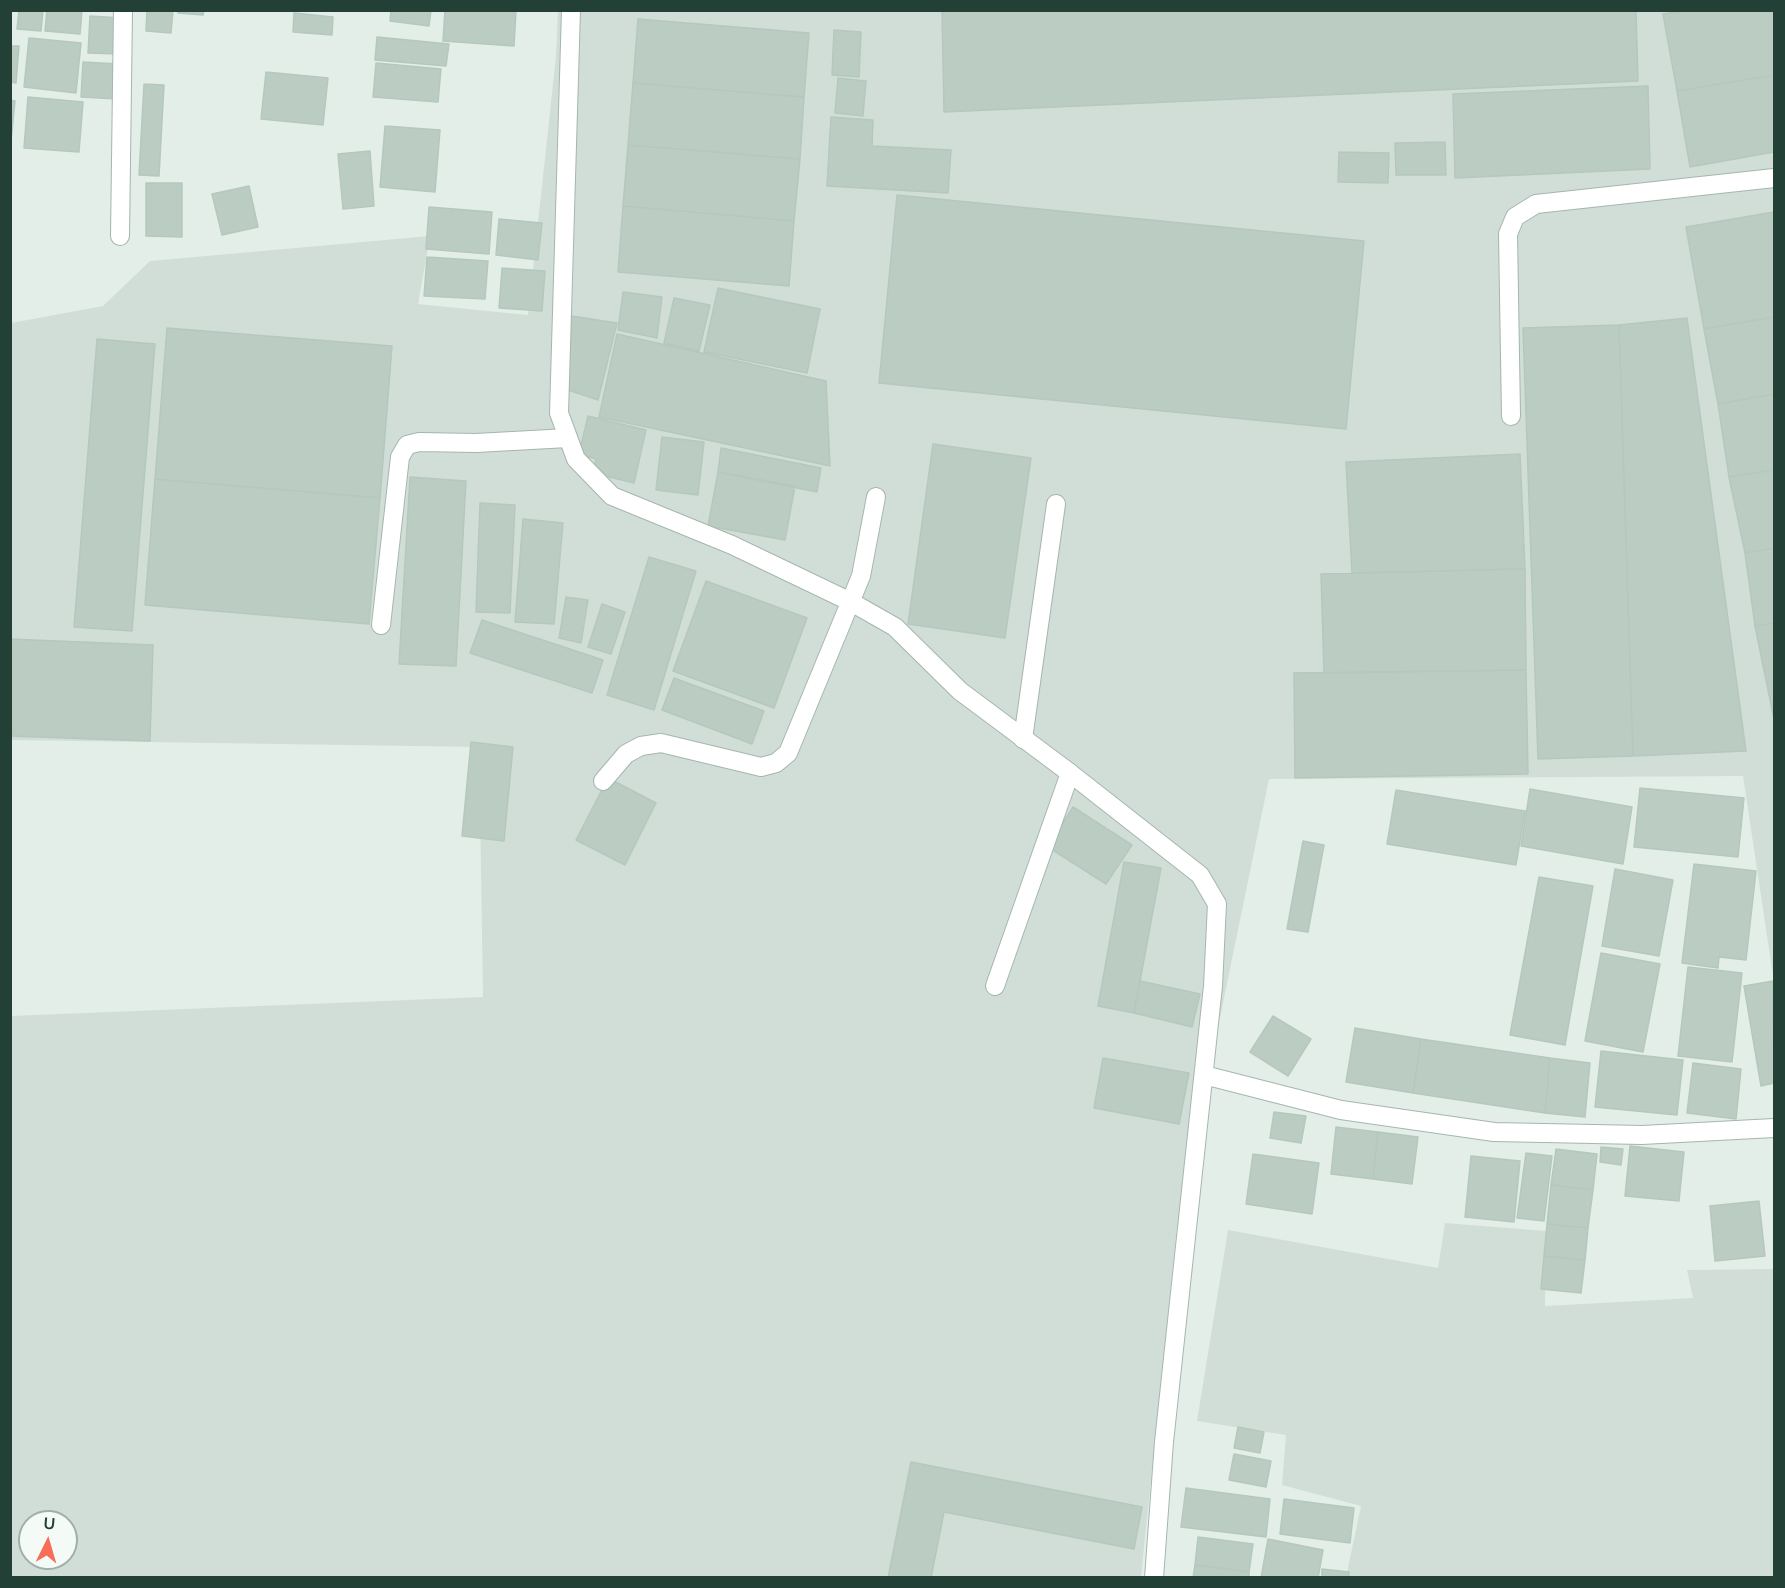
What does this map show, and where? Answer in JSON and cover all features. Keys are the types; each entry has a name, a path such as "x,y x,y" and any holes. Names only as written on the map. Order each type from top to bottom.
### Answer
{"street":[{"path":"120,236 123,10"},
{"path":"571,10 559,413 576,459 612,496 732,545 851,602 895,627 960,692 1070,772 1200,875 1216,904 1216,942 1204,1075 1164,1442 1154,1578"},
{"path":"1511,416 1508,234 1515,217 1536,204 1774,178"},
{"path":"381,625 400,457 407,445 419,442 476,443 568,438"},
{"path":"603,781 626,754 641,746 661,743 761,767 776,763 788,753 861,576 876,497"},
{"path":"1023,739 1056,504"},
{"path":"995,986 1070,772"},
{"path":"1204,1075 1341,1110 1494,1132 1642,1135 1774,1128"}],"shaded area":[{"path":"558,11 1774,11 1774,982 1743,776 1269,779 1177,1227 1141,1577 11,1577 10,1016 483,997 479,747 11,740 11,323 103,306 150,261 430,236 418,304 528,315 556,56"},
{"path":"1445,1223 1546,1231 1545,1306 1693,1298 1687,1270 1774,1269 1774,1577 1346,1577 1361,1506 1282,1485 1286,1435 1197,1421 1228,1230 1438,1268"}],"building":[{"path":"19,10 43,10 41,31 17,29"},
{"path":"47,10 82,10 80,34 45,31"},
{"path":"147,10 173,10 171,33 146,31"},
{"path":"178,10 204,10 203,15 178,13"},
{"path":"391,10 431,10 429,26 390,21"},
{"path":"445,10 516,10 514,46 443,41"},
{"path":"942,10 1636,10 1638,81 944,112"},
{"path":"1685,10 1774,10 1774,75 1677,91 1663,14"},
{"path":"294,13 333,17 332,35 293,32"},
{"path":"90,16 122,18 120,54 88,53"},
{"path":"638,19 809,33 804,97 633,83"},
{"path":"834,30 861,32 859,77 832,75"},
{"path":"377,37 449,44 446,66 375,60"},
{"path":"29,38 81,43 76,93 24,87"},
{"path":"10,46 19,46 16,83 10,82"},
{"path":"83,62 118,64 117,99 81,97"},
{"path":"376,63 441,69 438,102 373,97"},
{"path":"266,72 328,78 323,125 261,119"},
{"path":"1774,75 1774,152 1690,167 1677,91"},
{"path":"838,78 866,81 863,116 835,113"},
{"path":"633,83 804,97 800,159 628,145"},
{"path":"144,84 164,85 159,176 139,175"},
{"path":"1648,86 1650,169 1455,178 1453,94"},
{"path":"28,97 83,102 79,152 24,148"},
{"path":"10,100 15,101 11,141 10,141"},
{"path":"831,117 873,120 872,146 951,150 948,193 827,186"},
{"path":"385,126 440,130 435,192 380,187"},
{"path":"1445,142 1446,175 1396,175 1395,143"},
{"path":"628,145 800,159 794,221 623,206"},
{"path":"370,151 374,206 343,209 338,154"},
{"path":"1339,152 1389,153 1388,183 1338,182"},
{"path":"146,183 182,183 182,237 146,236"},
{"path":"249,186 258,227 222,235 212,194"},
{"path":"897,195 1364,241 1346,429 879,383"},
{"path":"623,206 794,221 789,286 618,272"},
{"path":"429,207 492,212 489,254 426,249"},
{"path":"1774,212 1774,317 1704,329 1686,227"},
{"path":"499,219 542,223 538,260 496,255"},
{"path":"427,257 488,261 485,299 424,296"},
{"path":"502,268 545,271 542,311 499,308"},
{"path":"718,288 820,309 807,373 704,352"},
{"path":"623,292 662,297 657,338 618,330"},
{"path":"674,298 710,305 699,351 664,343"},
{"path":"565,315 617,323 598,400 568,390"},
{"path":"1774,317 1774,394 1718,404 1704,329"},
{"path":"1687,318 1746,751 1633,756 1619,325"},
{"path":"1619,325 1633,756 1538,759 1523,328"},
{"path":"167,328 392,346 380,498 155,479"},
{"path":"617,334 826,381 830,466 599,417"},
{"path":"97,339 155,344 132,631 74,627"},
{"path":"1774,394 1774,470 1729,477 1718,404"},
{"path":"588,416 646,430 634,483 593,473 596,459 579,454"},
{"path":"662,437 704,442 698,495 656,490"},
{"path":"933,444 1031,458 1005,638 908,624"},
{"path":"721,448 821,468 817,492 718,472"},
{"path":"1520,454 1525,569 1352,573 1346,462"},
{"path":"1774,470 1774,548 1745,553 1729,477"},
{"path":"718,472 795,486 785,540 708,526"},
{"path":"410,477 466,481 456,666 399,664"},
{"path":"155,479 380,498 369,624 145,605"},
{"path":"480,503 515,505 510,613 476,612"},
{"path":"523,519 563,523 554,624 515,622"},
{"path":"1774,548 1774,623 1755,626 1745,553"},
{"path":"649,557 696,571 654,710 607,695"},
{"path":"1525,569 1526,670 1324,673 1321,574"},
{"path":"706,581 807,618 774,708 673,671"},
{"path":"566,597 588,600 581,643 559,638"},
{"path":"602,604 625,612 611,654 588,647"},
{"path":"482,620 603,660 592,693 470,653"},
{"path":"1774,623 1774,719 1755,626"},
{"path":"10,639 153,645 150,741 10,736"},
{"path":"1526,670 1528,774 1295,778 1294,673"},
{"path":"674,678 764,711 752,744 662,710"},
{"path":"471,742 513,747 504,841 462,836"},
{"path":"608,778 656,803 625,865 576,840"},
{"path":"1640,788 1744,798 1738,857 1634,847"},
{"path":"1530,789 1632,807 1623,864 1521,846"},
{"path":"1396,790 1525,811 1516,865 1387,844"},
{"path":"1073,807 1132,845 1106,884 1048,847"},
{"path":"1303,841 1324,845 1308,932 1287,929"},
{"path":"1124,862 1161,868 1134,1013 1098,1006"},
{"path":"1694,864 1756,871 1746,960 1719,957 1718,968 1682,963"},
{"path":"1615,869 1673,880 1659,956 1602,946"},
{"path":"1539,877 1593,886 1565,1045 1510,1035"},
{"path":"1601,953 1660,964 1643,1052 1585,1041"},
{"path":"1688,967 1742,973 1732,1062 1678,1056"},
{"path":"1140,981 1200,994 1192,1027 1134,1013"},
{"path":"1773,981 1774,1083 1761,1086 1744,986"},
{"path":"1273,1016 1311,1039 1288,1076 1250,1052"},
{"path":"1355,1028 1421,1039 1413,1093 1346,1082"},
{"path":"1421,1039 1550,1058 1545,1113 1413,1093"},
{"path":"1601,1051 1683,1060 1677,1115 1595,1107"},
{"path":"1103,1058 1189,1073 1179,1124 1094,1108"},
{"path":"1550,1058 1590,1063 1585,1117 1545,1113"},
{"path":"1693,1063 1741,1069 1736,1119 1687,1113"},
{"path":"1274,1112 1306,1116 1301,1143 1270,1138"},
{"path":"1336,1127 1378,1132 1373,1179 1331,1174"},
{"path":"1378,1132 1418,1137 1412,1184 1373,1179"},
{"path":"1630,1146 1684,1152 1679,1201 1625,1196"},
{"path":"1601,1147 1623,1149 1621,1165 1600,1162"},
{"path":"1556,1149 1597,1154 1593,1190 1551,1185"},
{"path":"1526,1153 1552,1156 1544,1221 1517,1218"},
{"path":"1253,1154 1319,1163 1312,1214 1246,1204"},
{"path":"1471,1156 1520,1161 1514,1222 1465,1217"},
{"path":"1551,1185 1593,1190 1588,1228 1547,1224"},
{"path":"1759,1201 1765,1256 1715,1261 1710,1206"},
{"path":"1547,1224 1588,1228 1585,1260 1544,1256"},
{"path":"1544,1256 1585,1260 1581,1293 1541,1289"},
{"path":"1238,1427 1264,1432 1260,1453 1234,1448"},
{"path":"1234,1454 1271,1461 1266,1487 1229,1480"},
{"path":"911,1462 1142,1507 1134,1549 944,1512 931,1578 888,1578"},
{"path":"1186,1488 1270,1499 1266,1537 1181,1527"},
{"path":"1284,1499 1354,1508 1350,1543 1280,1534"},
{"path":"1198,1537 1253,1544 1249,1572 1195,1565"},
{"path":"1268,1539 1323,1550 1318,1578 1261,1578"},
{"path":"1195,1565 1249,1572 1249,1578 1193,1578"},
{"path":"1322,1569 1349,1572 1349,1578 1322,1578"}]}
